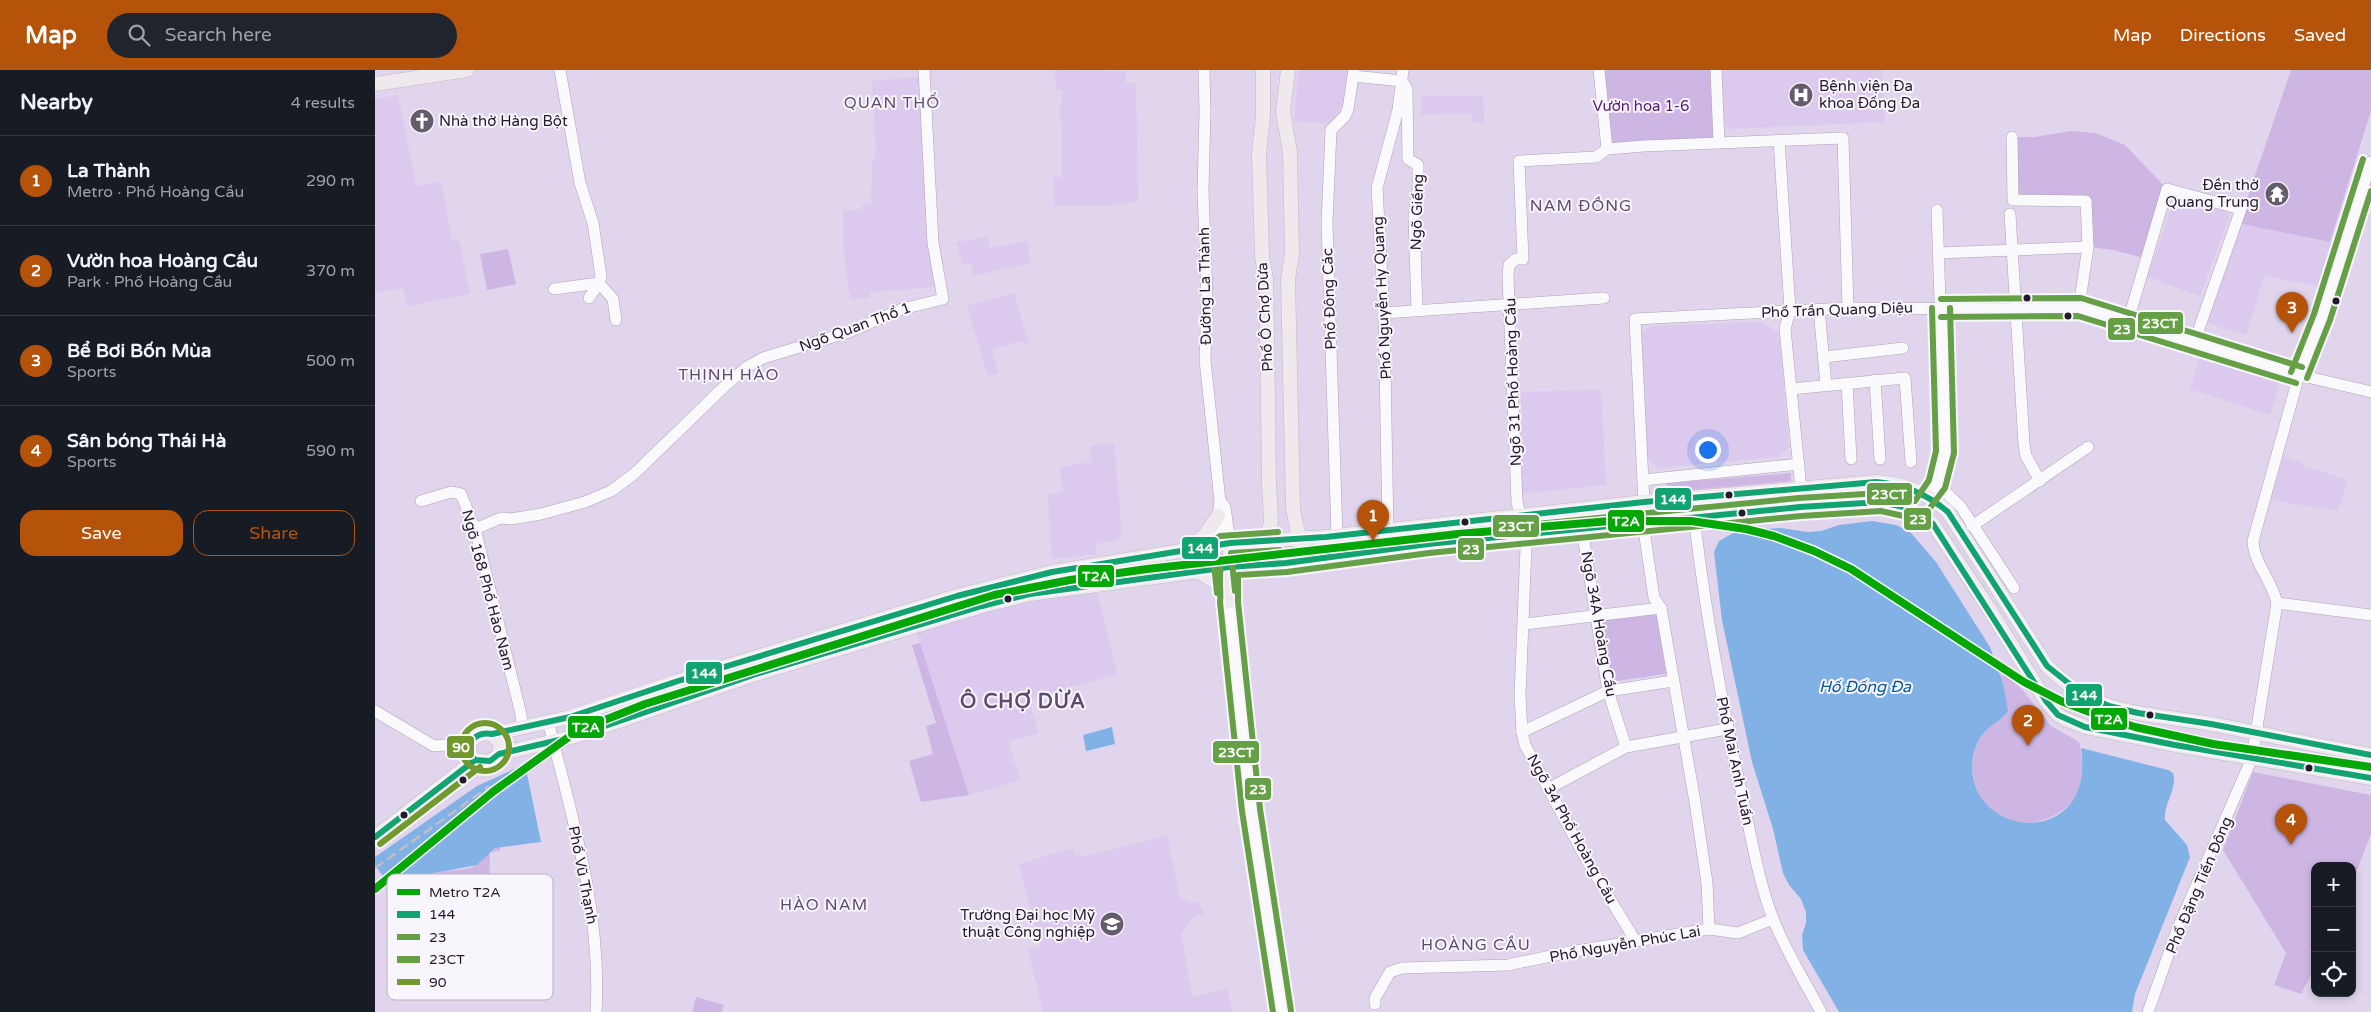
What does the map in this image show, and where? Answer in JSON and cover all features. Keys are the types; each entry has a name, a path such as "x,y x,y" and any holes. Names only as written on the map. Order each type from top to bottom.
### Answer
{"main road":[{"path":"375,75 406,70"},
{"path":"375,84 467,70"},
{"name":"Phố Ô Chợ Dừa","path":"1263,70 1260,181 1268,349 1271,522 1266,542 1270,564"},
{"name":"Phố Ô Chợ Dừa","path":"1287,70 1283,112 1290,162 1292,254 1288,279 1293,507 1294,520 1302,539 1304,561"},
{"path":"1261,133 1286,133"},
{"path":"1268,349 1291,348"},
{"path":"475,760 469,753 470,743 481,733 492,734 570,717 678,681 951,598 1030,576 1225,544 1337,536 1644,502 1888,482 1905,486 1928,496 1955,520 2042,658 2069,686 2086,696 2112,706 2257,732 2313,746 2371,754"},
{"path":"1918,512 1928,496"},
{"path":"375,837 475,760 490,761 499,754 576,736 683,701 756,674 956,614 1030,594 1095,584 1226,568 1304,561 1427,544 1867,502 1893,503 1918,512 1939,531 2041,693 2058,715 2085,727 2371,778"},
{"path":"1520,515 1523,534"},
{"path":"1189,550 1205,535 1218,516"},
{"name":"Đường La Thành","path":"1225,544 1226,568 1231,594 1227,595"},
{"path":"1091,566 1095,584"},
{"path":"1199,572 1227,595"},
{"path":"951,598 956,614"},
{"path":"816,640 821,656"},
{"path":"678,681 683,701"},
{"path":"522,727 527,746"},
{"path":"492,734 501,744 499,754"}],"street":[{"path":"560,70 580,183 593,223 601,276 599,283 589,298"},
{"name":"Ngõ Quan Thổ 1","path":"475,529 501,518 511,519 541,514 585,502 611,491 634,474 725,385 747,367 763,358 849,332 902,309 943,299 933,243 924,70"},
{"name":"Đường La Thành","path":"1204,70 1203,191 1207,297 1205,360 1220,501 1218,516 1225,544"},
{"path":"1599,70 1607,149 1719,142 1843,138 1848,308"},
{"path":"1715,70 1719,142"},
{"path":"1353,73 1402,76"},
{"name":"Phố Đông Các","path":"1337,536 1327,223 1331,130 1345,116 1348,110 1353,73"},
{"name":"Ngõ Giếng","path":"1402,76 1407,88 1408,159 1418,165 1418,188 1414,216 1417,310"},
{"name":"Phố Nguyễn Hy Quang","path":"1388,530 1384,313 1377,188 1395,118 1402,76"},
{"path":"2012,137 2013,200 2086,201 2088,247 2079,307"},
{"path":"1779,140 1790,310 1785,330 1801,489"},
{"name":"Ngõ 31 Phố Hoàng Cầu","path":"1520,515 1517,502 1509,265 1516,259 1523,258 1519,161 1596,157 1607,149"},
{"path":"2257,732 2277,603 2272,585 2255,557 2253,541 2299,375 2322,317 2371,162"},
{"path":"2128,321 2167,189 2241,209 2194,342"},
{"path":"1928,496 1937,484 1945,452 1937,210"},
{"path":"2010,214 2014,249 2018,367 2025,450 2040,481"},
{"path":"1939,253 2088,247"},
{"path":"554,289 599,283"},
{"path":"599,283 613,299 616,320"},
{"path":"1384,313 1604,298"},
{"name":"Phố Trần Quang Diệu","path":"1643,480 1635,319 1848,308 2017,309 2079,307 2299,375 2371,392"},
{"path":"1819,309 1826,385"},
{"path":"1824,356 1903,348"},
{"path":"1791,389 1905,378 1911,462"},
{"path":"1875,380 1881,459"},
{"path":"1847,383 1851,459"},
{"path":"1972,526 2088,447"},
{"path":"1644,502 1643,480 1799,464"},
{"path":"1937,484 1955,499 2014,588"},
{"name":"Ngõ 168 Phố Hào Nam","path":"421,501 451,492 461,494 475,529 521,714 522,727"},
{"name":"Phố Mai Anh Tuấn","path":"1692,498 1701,586 1727,729 1756,856 1773,919 1789,955 1821,1012"},
{"name":"Đường La Thành","path":"1220,501 1225,507 1225,544"},
{"path":"1643,523 1654,598 1661,608 1673,681 1686,737 1707,883 1709,929"},
{"name":"Ngõ 34A Hoàng Cầu","path":"1582,529 1608,691 1626,747"},
{"name":"Ngõ 34 Phố Hoàng Cầu","path":"1523,534 1526,547 1525,624 1520,695 1522,732 1525,745 1548,789 1635,940"},
{"name":"Đường La Thành","path":"1227,595 1250,802 1282,1012"},
{"path":"2277,603 2371,615"},
{"path":"1525,624 1661,608"},
{"path":"1522,732 1608,691 1673,681"},
{"path":"375,711 434,746 470,743"},
{"name":"Phố Vũ Thạnh","path":"548,722 565,784 591,908 597,959 596,1012"},
{"path":"1548,789 1626,747 1727,729"},
{"name":"Phố Đặng Tiến Đông","path":"2148,1012 2177,930 2252,758 2257,732"},
{"name":"Phố Nguyễn Phúc Lai","path":"1375,1004 1375,998 1390,972 1402,968 1508,965 1635,940 1709,929 1738,933 1773,919"}],"shaded area":[{"path":"1055,70 1126,71 1126,83 1136,83 1138,201 1105,206 1054,206 1053,178 1062,177 1062,123 1060,122 1059,105 1062,105 1062,90 1056,90"},
{"path":"1299,70 1349,70 1347,107 1332,124 1294,121"},
{"name":"Bệnh viện Đa khoa Đống Đa","path":"1718,70 1882,70 1885,122 1730,129 1721,120"},
{"path":"920,77 936,287 870,292 870,298 850,299 843,246 843,211 861,209 864,204 871,204 872,165 876,153 872,81"},
{"path":"398,95 416,186 441,182 452,240 459,239 470,294 407,306 403,288 375,293 375,99"},
{"path":"1422,96 1483,96 1484,122 1472,122 1471,113 1421,114"},
{"path":"2184,197 2226,211 2229,217 2200,296 2147,277 2175,199"},
{"path":"2242,224 2337,244 2324,287 2264,276 2246,335 2207,323"},
{"path":"987,237 990,248 1027,241 1031,263 974,275 971,264 962,265 957,242"},
{"path":"1014,293 1029,344 1022,341 992,350 998,373 988,376 967,306"},
{"path":"1763,322 1779,333 1789,448 1778,457 1658,468 1647,457 1642,333 1650,326"},
{"path":"2200,356 2280,381 2270,415 2190,389"},
{"path":"1601,390 1606,485 1519,494 1522,413 1520,392"},
{"path":"1114,443 1122,536 1115,540 1095,544 1097,554 1052,559 1048,494 1063,492 1060,467 1092,462 1090,446"},
{"path":"2283,456 2301,462 2304,466 2348,480 2338,511 2271,500"},
{"path":"1096,588 1117,674 1029,700 1038,733 1008,742 1021,780 969,795 916,631 990,608"},
{"name":"Trường Đại học Mỹ thuật Công nghiệp","path":"1167,836 1180,898 1192,903 1199,902 1204,914 1195,916 1181,933 1192,997 1227,989 1233,1012 1043,1012 1028,949 1041,946 1019,864 1073,848 1075,854 1087,856"}],"green space":[{"name":"Vườn hoa 1-6","path":"1601,70 1713,70 1716,138 1608,144"},
{"path":"2291,70 2371,70 2371,111 2330,242 2242,224 2248,196"},
{"path":"2071,131 2095,133 2125,145 2167,189 2147,259 2114,250 2088,247 2085,201 2013,200 2012,137 2035,137"},
{"path":"508,249 516,284 487,290 480,254"},
{"path":"1791,473 1791,481 1668,492 1667,483"},
{"path":"1657,613 1666,674 1610,682 1601,621"},
{"path":"920,643 969,795 921,802 909,761 933,754 926,726 936,723 912,645"},
{"path":"1999,670 2022,689 2051,726 2079,742 2082,767 2078,791 2074,799 2060,812 2042,820 2023,823 2000,817 1989,809 1981,798 1976,786 1973,759 1977,745 1985,730 2006,713 2003,683"},
{"path":"2253,772 2371,795 2371,834 2356,873 2356,862 2311,862 2311,975 2301,994 2274,985 2286,953 2223,850"},
{"path":"500,847 500,851 490,852 489,874 434,874 475,866 489,852"},
{"path":"696,997 724,1005 722,1012 692,1012"}],"water":[{"name":"Hố Đống Đa","path":"1872,521 1896,525 1911,533 1936,562 1990,647 2003,683 2008,711 1984,732 1977,744 1972,767 1974,781 1981,797 1992,809 2006,818 2021,822 2038,822 2053,818 2067,808 2077,793 2082,770 2081,748 2168,770 2173,773 2174,785 2166,808 2165,820 2187,845 2190,857 2135,994 2132,1012 1839,1012 1803,950 1802,935 1806,923 1806,912 1801,899 1789,885 1783,873 1773,829 1752,762 1722,620 1714,552 1719,541 1737,531 1780,528 1808,532 1821,531 1839,525"},
{"path":"1112,727 1115,744 1086,751 1083,735"},
{"path":"525,764 541,842 495,848 477,865 433,874 387,874 387,882 375,865 375,857 477,786"}],"railway":[{"path":"375,868 490,786"}],"metro line":[{"name":"T2A","path":"393,874 494,791 577,731 645,704 994,595 1070,580 1147,569 1458,534 1610,521 1691,521 1746,529 1774,536 1814,551 1851,569 2024,682 2061,701 2097,715 2135,727 2213,744 2371,767"},
{"name":"T2A","path":"375,889 387,879"}],"transit line":[{"name":"23CT","path":"2291,372 2314,314 2363,159"},
{"name":"23","path":"2307,378 2330,320 2371,191"},
{"name":"23CT","path":"1941,299 2081,298 2302,367"},
{"name":"23CT","path":"1273,1012 1242,811 1220,602 1220,571 1224,561 1228,558 1285,554 1427,535 1799,498 1881,493 1904,496 1915,501 1929,480 1936,451 1932,308"},
{"name":"23","path":"1291,1011 1260,809 1238,602 1238,575 1287,572 1429,553 1801,516 1881,511 1921,520 1945,488 1954,453 1950,308"},
{"name":"23","path":"1941,317 2078,316 2296,383"},
{"name":"144","path":"2371,755 2211,724 2138,713 2109,706 2082,694 2047,666 1948,512 1932,500 1915,491 1896,485 1876,482 1644,502 1326,537 1230,543 1052,572 957,596 678,681 570,717 480,735 474,738 468,749 475,760 490,761 499,754 576,736 756,674 982,606 1030,594 1229,567 1286,563 1428,544 1800,507 1881,502 1912,509 1933,524 2046,701 2058,715 2085,727 2175,745 2371,778"},
{"name":"23CT","path":"1217,593 1212,545 1215,539 1220,536 1278,532"},
{"name":"23","path":"1235,591 1231,553 1280,550"},
{"name":"90","path":"480,723 490,723 502,730 509,742 509,747 509,752 502,764 490,771 480,771 472,767 465,760 461,752 461,742 465,734 472,727 480,723"},
{"name":"144","path":"375,837 475,760"},
{"name":"90","path":"380,844 480,767"}],"place":[{"name":"Bệnh viện Đa khoa Đống Đa","path":"1801,95"},
{"name":"Nhà thờ Hàng Bột","path":"422,121"},
{"name":"Đền thờ Quang Trung","path":"2277,194"},
{"name":"Bể Bơi Bốn Mùa","path":"2292,333"},
{"name":"La Thành","path":"1373,541"},
{"name":"Vườn hoa Hoàng Cầu","path":"2028,746"},
{"name":"Sân bóng Thái Hà","path":"2291,845"},
{"name":"Trường Đại học Mỹ thuật Công nghiệp","path":"1112,924"}],"district":[{"name":"QUAN THỔ","path":"892,102"},
{"name":"NAM ĐỒNG","path":"1581,205"},
{"name":"THỊNH HÀO","path":"729,374"},
{"name":"Ô CHỢ DỪA","path":"1023,701"},
{"name":"HÀO NAM","path":"824,904"},
{"name":"HOÀNG CẦU","path":"1476,944"}]}
